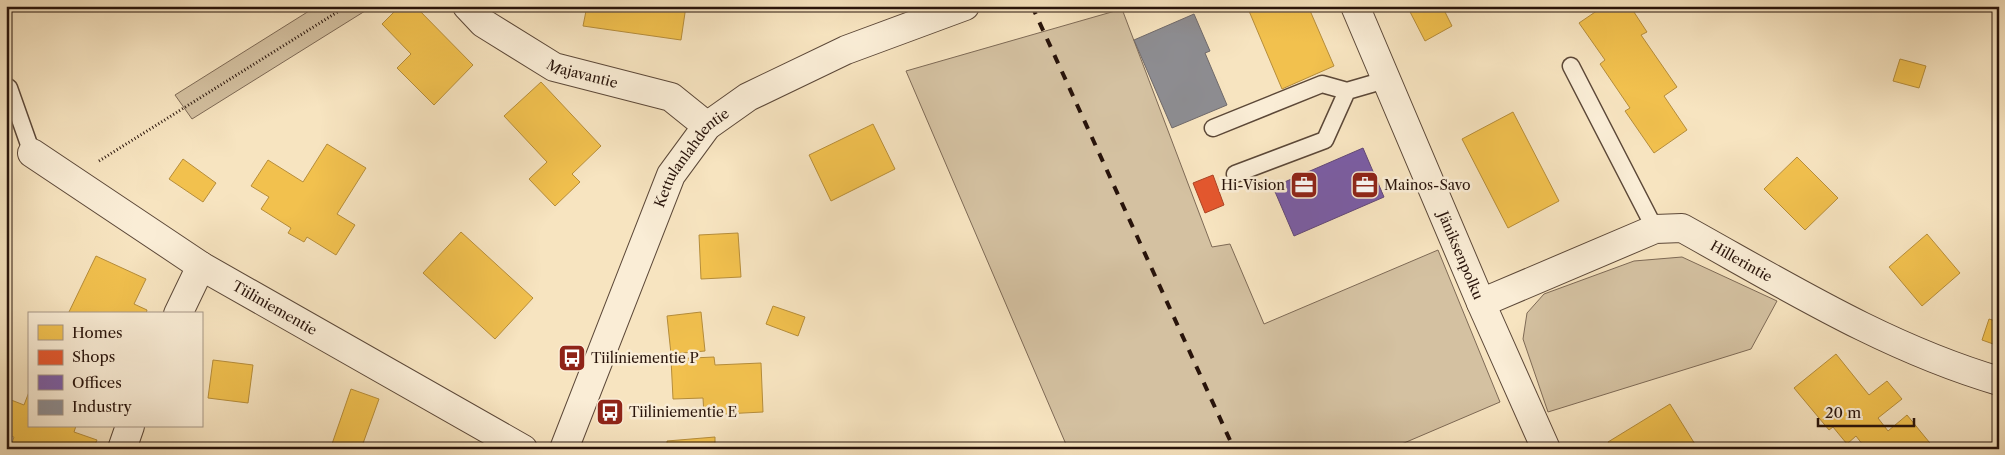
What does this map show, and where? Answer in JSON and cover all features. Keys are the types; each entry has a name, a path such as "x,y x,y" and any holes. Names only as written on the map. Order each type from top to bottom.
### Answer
{"street":[{"name":"Majavantie","path":"467,6 483,23 554,67 671,97 707,126"},
{"name":"Kettulanlahdentie","path":"564,449 671,175 707,126 748,97 846,50 965,6"},
{"name":"Jäniksenpolku","path":"1355,6 1481,303 1546,449"},
{"name":"Tiiliniementie","path":"32,153 201,266 524,449"},
{"name":"Hillerintie","path":"1481,303 1656,229 1682,228 1862,326 1957,369 1999,382"},
{"path":"179,312 201,266"},
{"path":"122,449 129,428"}],"lane":[{"path":"1571,66 1656,229"},
{"path":"1213,128 1322,84 1347,91 1385,80"},
{"path":"6,86 9,88 32,153"},
{"path":"1235,174 1325,140 1347,91"}],"path":[{"path":"70,179 347,6"}],"shaded area":[{"path":"317,6 373,6 192,119 175,95"},
{"path":"1122,9 1212,247 1230,244 1264,324 1438,250 1500,402 1390,449 1068,449 906,71"},
{"path":"1682,257 1777,301 1751,349 1548,412 1523,339 1527,313 1544,294 1634,261"}],"building: Homes":[{"path":"400,6 415,6 473,65 434,105 397,68 411,54 382,24"},
{"path":"587,6 686,6 681,40 583,26"},
{"path":"1260,6 1308,6 1334,66 1282,89 1249,11"},
{"path":"1407,6 1442,6 1452,26 1425,41"},
{"path":"1604,6 1630,6 1647,32 1641,35 1677,87 1664,96 1687,130 1654,153 1625,111 1630,108 1600,64 1605,60 1579,23"},
{"path":"1900,59 1926,66 1919,88 1893,81"},
{"path":"541,82 601,146 572,174 580,182 555,206 529,179 547,162 504,116"},
{"path":"1513,112 1559,201 1508,228 1462,139"},
{"path":"873,124 895,169 831,201 809,155"},
{"path":"327,144 366,168 337,214 355,225 336,255 307,237 304,242 288,233 291,228 261,209 269,197 251,186 268,160 303,182"},
{"path":"1797,157 1838,198 1805,230 1764,189"},
{"path":"183,159 216,183 203,202 169,179"},
{"path":"461,232 533,298 495,339 423,273"},
{"path":"738,233 741,277 701,279 699,235"},
{"path":"1927,234 1960,273 1922,306 1889,267"},
{"path":"96,256 146,279 134,304 147,310 146,312 69,312"},
{"path":"773,306 805,317 798,336 766,324"},
{"path":"701,312 705,351 671,354 667,316"},
{"path":"1989,319 1999,322 1999,335 1996,345 1982,340"},
{"path":"1836,354 1869,395 1887,381 1902,399 1878,418 1888,431 1907,415 1934,448 1866,449 1856,436 1847,444 1833,427 1829,430 1794,388"},
{"path":"714,357 715,365 761,363 763,412 704,415 703,398 673,399 671,359"},
{"path":"213,360 253,365 248,403 208,398"},
{"path":"351,389 379,399 361,449 346,449 332,444"},
{"path":"28,395 28,428 75,428 74,432 97,440 93,449 10,449 14,437 6,435 6,398 24,405"},
{"path":"1670,404 1698,449 1612,449 1608,442"},
{"path":"715,437 715,449 667,449 667,441"},
{"path":"257,445 285,449 257,449"}],"building: Shops":[{"path":"1213,175 1224,205 1205,213 1193,183"}],"building: Offices":[{"path":"1363,148 1384,197 1294,236 1273,187"}],"building: Industry":[{"path":"1194,14 1210,51 1205,53 1227,105 1172,128 1134,40"}],"railway":[{"path":"1032,6 1234,449"}],"place":[{"name":"Hi-Vision","path":"1304,185"},
{"name":"Mainos-Savo","path":"1365,185"},
{"name":"Tiiliniementie P","path":"572,358"},
{"name":"Tiiliniementie E","path":"610,412"}]}
